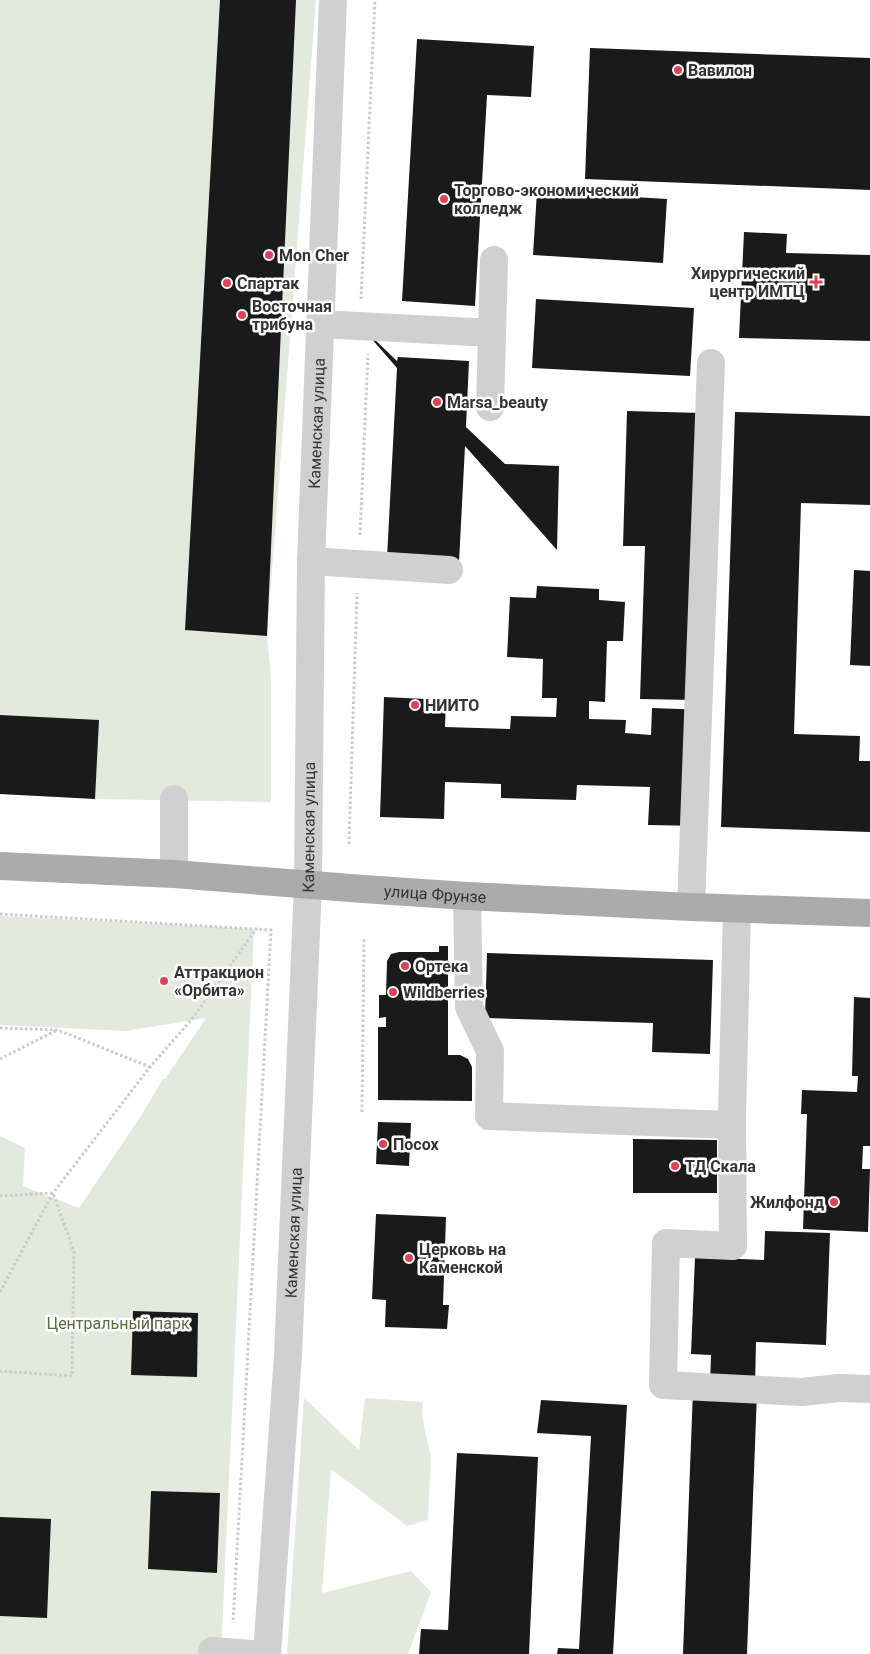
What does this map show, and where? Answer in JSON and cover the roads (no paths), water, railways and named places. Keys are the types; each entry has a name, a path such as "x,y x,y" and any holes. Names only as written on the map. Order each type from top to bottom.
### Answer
{"main road":[{"name":"улица Фрунзе","path":"0,866 174,874 467,896 870,914"}],"street":[{"name":"Каменская улица","path":"267,1654 288,1355 308,884 311,561 333,0"},
{"path":"490,407 494,260"},
{"path":"320,324 492,334"},
{"path":"691,907 711,364"},
{"path":"311,561 448,570"},
{"path":"174,799 174,874"},
{"path":"467,896 469,1008 490,1050 489,1116 730,1125 732,1118"},
{"path":"736,909 732,1118 733,1246 666,1243 663,1385 802,1392 839,1388 870,1388"}],"place":[{"name":"Вавилон","path":"678,70"},
{"name":"Торгово-экономический колледж","path":"444,199"},
{"name":"Mon Cher","path":"269,255"},
{"name":"Хирургический центр ИМТЦ","path":"816,282"},
{"name":"Спартак","path":"227,283"},
{"name":"Восточная трибуна","path":"242,315"},
{"name":"Marsa_beauty","path":"437,402"},
{"name":"НИИТО","path":"415,705"},
{"name":"Ортека","path":"405,966"},
{"name":"Аттракцион «Орбита»","path":"164,981"},
{"name":"Wildberries","path":"393,992"},
{"name":"Посох","path":"383,1144"},
{"name":"ТД Скала","path":"675,1166"},
{"name":"Жилфонд","path":"834,1202"},
{"name":"Церковь на Каменской","path":"409,1258"}],"park label":[{"name":"Центральный парк","path":"118,1323"}]}
